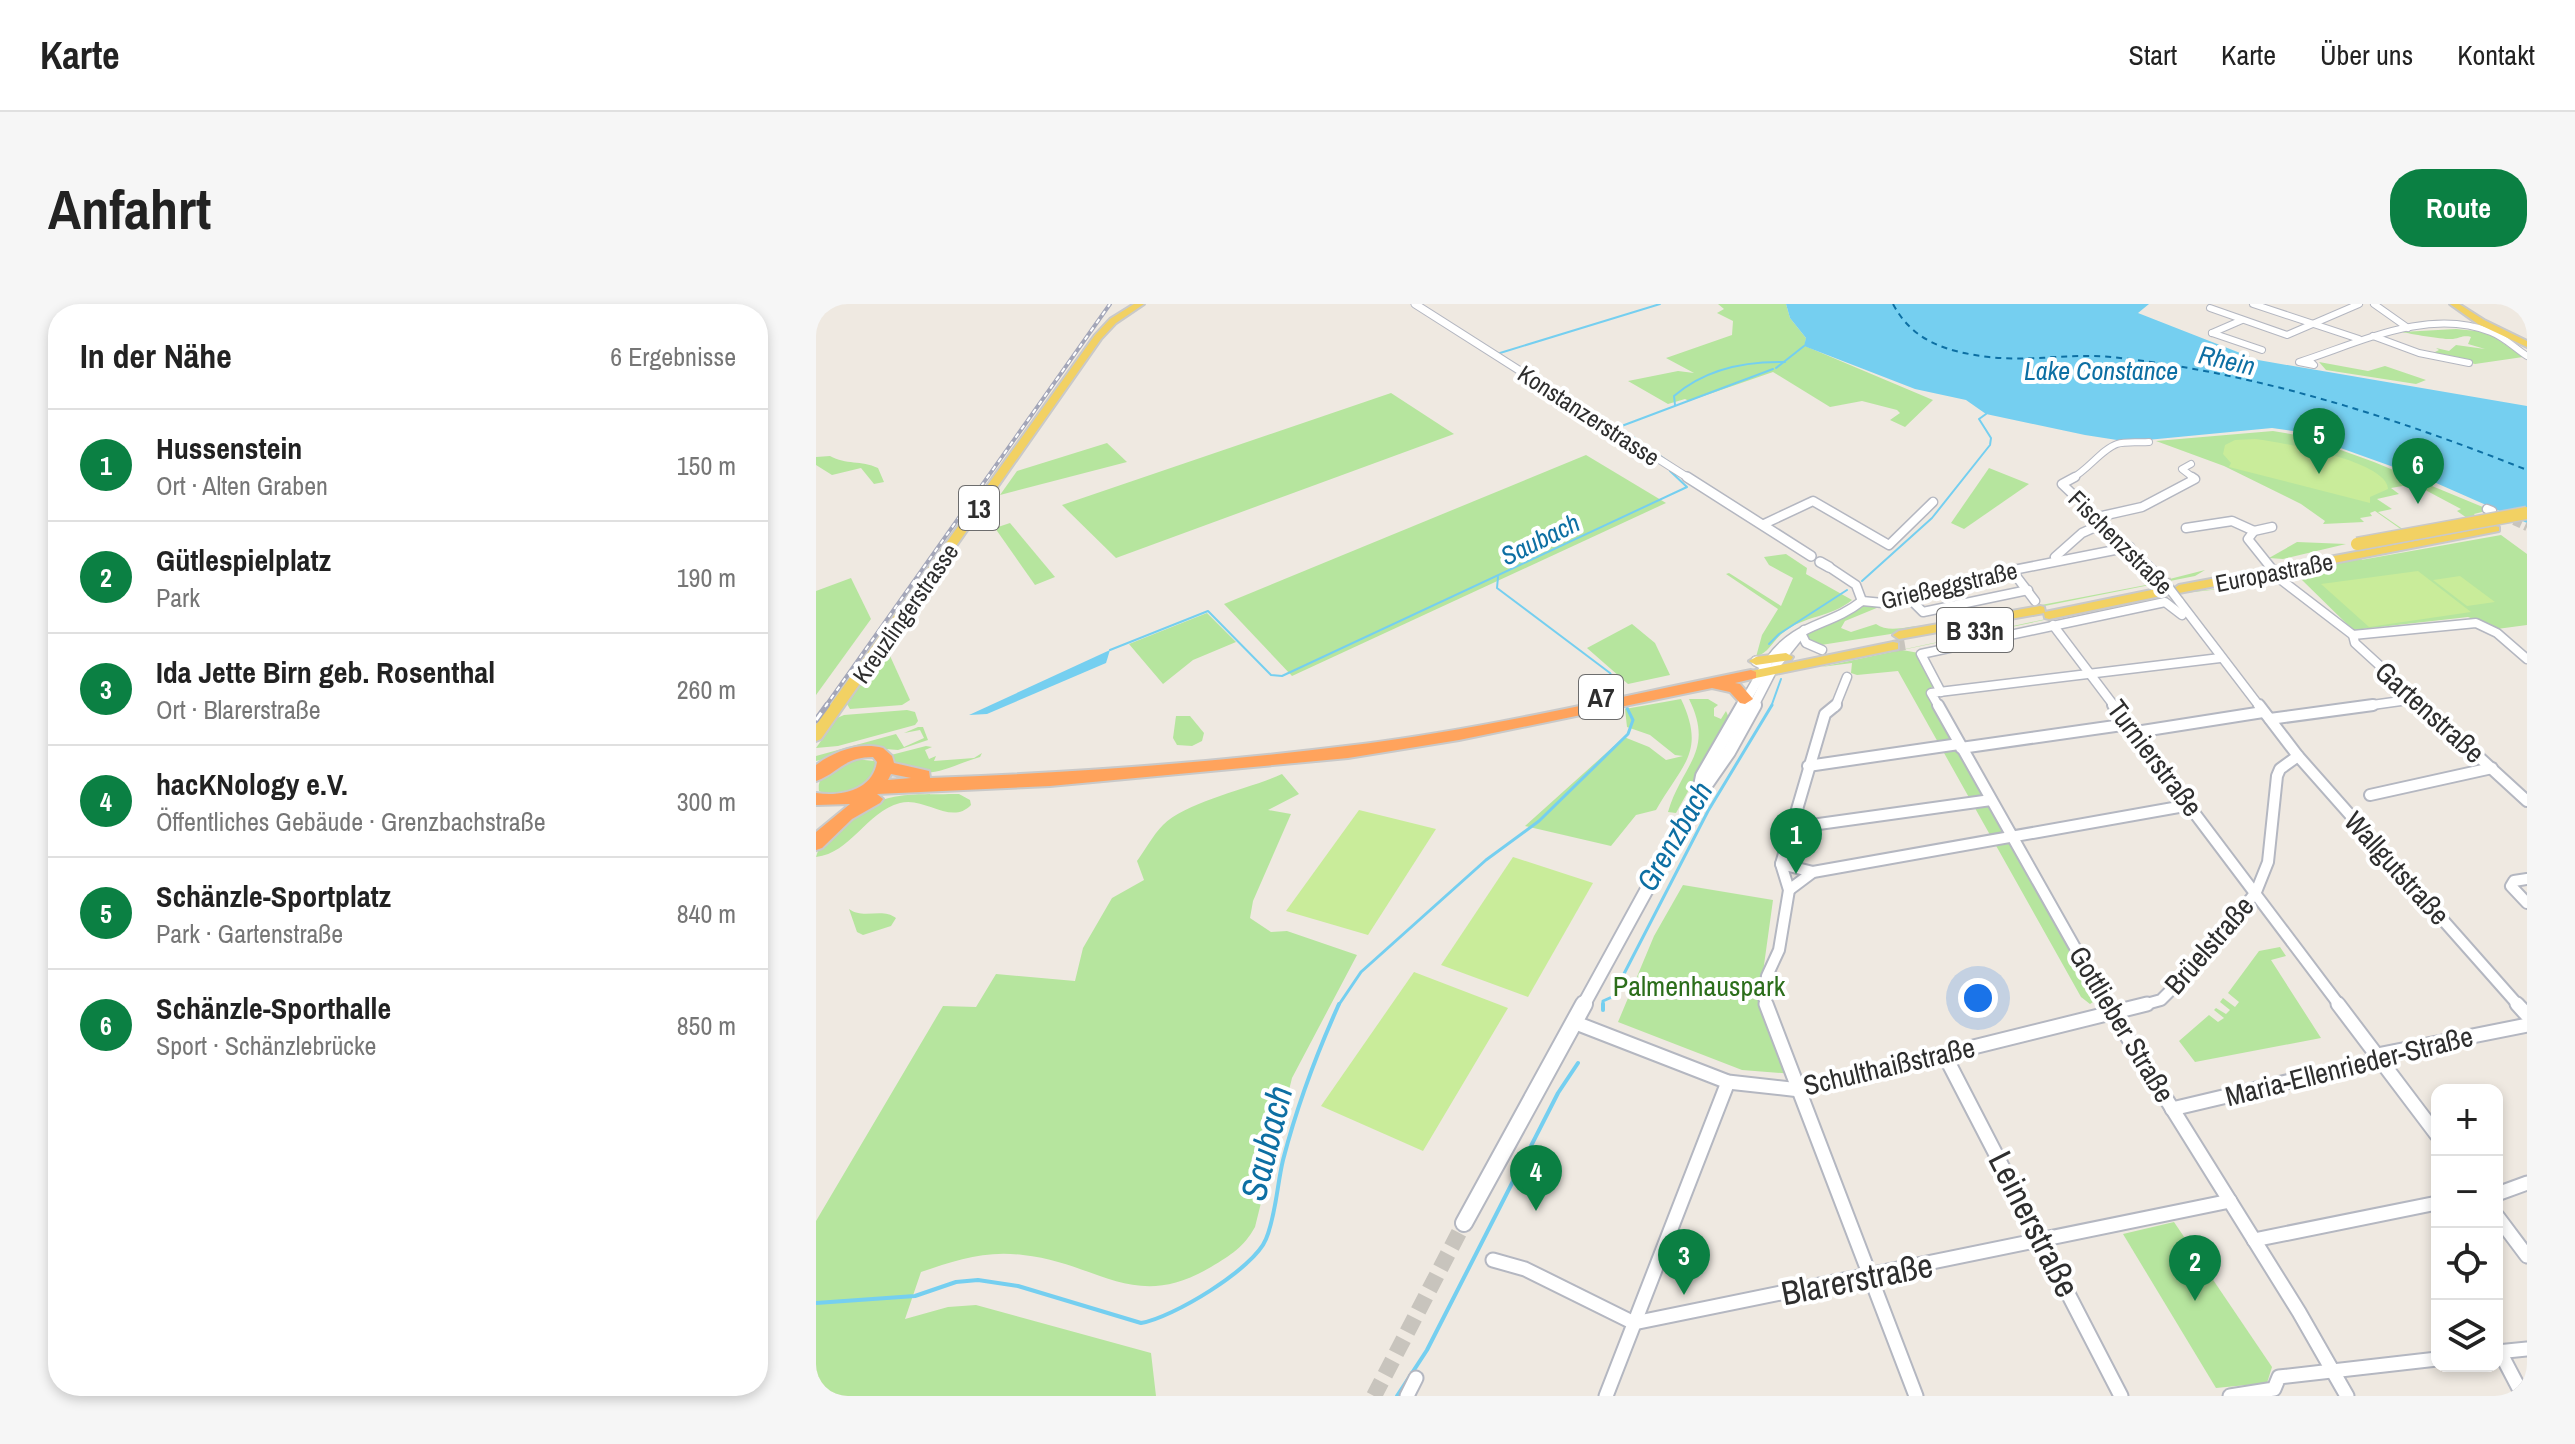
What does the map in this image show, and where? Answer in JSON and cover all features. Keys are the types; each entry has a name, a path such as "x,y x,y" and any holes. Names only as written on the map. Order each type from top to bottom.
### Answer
{"highway":[{"name":"A7","path":"816,801 832,801 903,785 948,786 1050,780 1348,752 1459,734 1710,683 1766,666"},
{"name":"A7","path":"816,775 823,764 868,751 882,755 886,767 923,775 1013,773 1331,746 1515,715 1766,666"},
{"path":"1710,683 1735,688 1745,699"},
{"path":"816,837 860,793 881,778 886,767"},
{"path":"816,843 841,818 865,803 948,786"}],"main road":[{"name":"Kreuzlingerstrasse","path":"816,736 1098,337 1113,321 1140,304"},
{"path":"2456,304 2527,338"},
{"path":"2456,304 2481,322 2527,338"},
{"path":"2465,304 2508,330"},
{"path":"2465,304 2527,338"},
{"name":"Europastraße","path":"2273,568 2357,544 2527,513"},
{"name":"Europastraße","path":"1766,666 1794,666 1896,641 2527,522"},
{"name":"Europastraße","path":"1766,666 1822,650 1896,641"}],"street":[{"path":"816,313 827,304"},
{"name":"Konstanzerstrasse","path":"1415,304 1820,562"},
{"path":"2219,304 2210,308 2287,335 2355,306"},
{"path":"2253,304 2359,339"},
{"path":"2343,304 2355,306"},
{"path":"2374,304 2402,326"},
{"path":"2242,320 2212,333 2262,350"},
{"path":"2310,361 2359,339 2402,326 2473,328 2491,332 2527,356"},
{"path":"2373,336 2419,353 2469,363"},
{"name":"Fischenzstraße","path":"2149,442 2117,444 2100,455 2091,468 2063,482 2093,518 2130,547 2169,590 2267,716"},
{"path":"2093,518 2142,507 2195,479 2182,469 2191,464"},
{"path":"1764,524 1813,501 1889,545 1933,502"},
{"path":"2186,528 2232,521 2254,531 2272,527"},
{"path":"2057,560 2055,557 2074,539 2091,526 2102,524"},
{"name":"Gartenstraße","path":"2254,531 2248,539 2250,544 2280,579 2353,635 2355,643 2527,801"},
{"name":"Grießeggstraße","path":"1862,601 1883,603 2057,560 2130,547"},
{"path":"1697,798 1702,776 1766,666 1805,629 1848,611 1862,601 1862,593 1855,584 1820,562"},
{"name":"Turnierstraße","path":"2013,572 2431,1127"},
{"path":"1907,596 1923,612 2028,590"},
{"path":"2169,590 2176,608 2197,634 2205,636"},
{"name":"Gottlieber Straße","path":"2044,613 1921,654 1941,692 1931,693 2113,1014 2347,1396"},
{"path":"2353,635 2375,635 2470,622 2484,626 2527,659"},
{"path":"1805,629 1806,643 1822,650"},
{"path":"1941,692 2220,658"},
{"path":"1464,1223 1697,798 1715,773 1766,666"},
{"path":"1847,677 1834,709 1825,714 1790,828 1781,864 1789,890 1779,950 1767,976 1764,998 1916,1396"},
{"path":"1808,766 1960,746 2415,699"},
{"name":"Wallgutstraße","path":"2267,716 2298,756 2527,1015"},
{"name":"Brüelstraße","path":"2113,1014 2161,1000 2205,956 2256,892 2268,862 2277,776 2280,769 2298,756"},
{"path":"2370,795 2492,768"},
{"path":"2515,790 2527,788"},
{"path":"1790,828 1991,800"},
{"path":"1789,890 1813,872 2011,834 2190,805"},
{"path":"1781,864 1799,866 1813,872"},
{"path":"2527,879 2514,881 2511,886 2527,903"},
{"name":"Schulthaißstraße","path":"1576,1023 1728,1082 1800,1090 2113,1014"},
{"name":"Maria-Ellenrieder-Straße","path":"2172,1109 2375,1061 2377,1055 2527,1025"},
{"name":"Leinerstraße","path":"1944,1054 2043,1240 2121,1396"},
{"path":"1606,1396 1728,1082"},
{"path":"2503,1192 2527,1183"},
{"name":"Blarerstraße","path":"1634,1323 2230,1201"},
{"path":"2254,1240 2431,1204"},
{"path":"2503,1224 2527,1256"},
{"path":"1493,1260 1525,1269 1634,1323"},
{"path":"2503,1351 2527,1349"},
{"path":"2230,1396 2274,1389 2279,1377 2319,1370 2335,1372 2431,1360"},
{"path":"2503,1361 2523,1396"},
{"path":"1407,1396 1416,1378"}],"green space":[{"path":"1718,304 1786,304 1790,318 1806,338 1805,346 1933,400 1905,427 1890,420 1900,413 1897,410 1862,401 1830,407 1773,372 1689,401 1685,399 1668,404 1628,381 1678,371 1694,373 1666,358 1732,335 1733,321 1717,313 1724,309"},
{"path":"2456,329 2487,332 2523,357 2475,364 2431,354 2439,350 2436,348 2449,351 2456,345 2485,349 2468,344 2471,337 2449,339 2402,332"},
{"path":"2319,362 2368,371 2385,366 2426,380 2416,384 2326,370"},
{"path":"1391,393 1454,434 1116,558 1062,505"},
{"path":"2273,431 2302,436 2490,510 2474,514 2478,519 2410,529 2467,518 2457,511 2461,509 2414,484 2391,488 2399,494 2377,499 2392,509 2378,512 2404,530 2375,511 2370,513 2372,516 2360,518 2364,522 2323,524 2325,521 2301,504 2224,466 2156,441"},
{"path":"2255,439 2309,449 2353,462 2383,479 2388,489 2370,497 2370,503 2229,467 2231,463 2223,454 2225,445 2235,440"},
{"path":"1107,443 1127,462 1000,495 1017,471"},
{"path":"1586,455 1666,503 1292,676 1224,604"},
{"path":"830,456 878,468 884,482 874,484 861,468 832,475 816,465 816,457"},
{"path":"1989,468 2029,484 1964,529 1951,523"},
{"path":"1010,523 1055,577 1035,585 995,528"},
{"path":"2501,535 2527,554 2527,625 2497,629 2468,617 2353,630 2302,580 2305,576 2295,575 2303,569"},
{"path":"2297,542 2346,544 2283,559 2269,558"},
{"path":"1786,554 1807,568 1806,574 1852,600 1836,610 1792,627 1756,657 1762,635 1778,609 1726,574 1781,606 1793,578 1769,565 1764,557"},
{"path":"2205,570 2195,576 1954,624 1821,645 1808,640 1806,635 1863,606 1879,607 1845,621 1841,628 1851,632 1876,624 1889,629 1932,626 2146,585"},
{"path":"2418,571 2471,612 2369,627 2321,584"},
{"path":"2460,576 2495,602 2467,606 2433,580"},
{"path":"851,578 871,619 816,695 816,591"},
{"path":"2265,584 2158,596 1902,650 1919,653 1917,656 1934,685 1927,692 2095,989 2096,1000 2090,1004 2081,997 1898,671 1857,675 1851,673 1852,663 1821,667 2158,595"},
{"path":"1207,613 1236,642 1193,660 1163,684 1129,644"},
{"path":"1632,624 1655,643 1670,675 1628,684 1587,648"},
{"path":"886,647 910,700 902,705 850,709 847,704"},
{"path":"1681,699 1688,717 1691,745 1688,757 1656,810 1636,815 1611,846 1525,826 1624,737 1649,747 1666,760 1683,756 1675,755 1650,735 1627,727 1625,709"},
{"path":"1689,699 1708,699 1718,705 1714,708 1714,716 1721,719 1726,711 1729,718 1676,813 1668,812 1697,745 1699,732"},
{"path":"915,712 918,721 915,725 838,746 816,748 837,718 844,715"},
{"path":"1176,716 1190,716 1204,733 1202,741 1192,746 1177,745 1173,738"},
{"path":"923,727 928,740 898,750 873,748 816,761 816,756 896,734 904,747 924,738 920,730 904,733"},
{"path":"932,747 925,750 929,759 936,756 934,761 974,758 982,753 980,757 949,768 921,773 897,767 891,755"},
{"path":"855,759 874,761 878,765 870,780 845,794 819,791 821,778 825,774"},
{"path":"1282,774 1299,794 1268,810 1291,814 1253,901 1250,918 1271,932 1287,931 1357,955 1292,1078 1251,1234 1236,1250 1211,1267 1184,1280 1160,1286 1138,1286 1023,1255 996,1254 959,1260 921,1272 905,1319 948,1307 976,1305 1151,1353 1156,1396 816,1396 816,1221 943,1006 976,1007 996,974 1075,981 1083,948 1112,898 1144,880 1137,861 1163,825 1203,802"},
{"path":"959,794 970,800 971,805 963,811 946,812 919,803 900,803 877,815 839,848 816,857 822,844 838,828 881,800 908,795"},
{"path":"1359,810 1436,829 1368,935 1286,911"},
{"path":"1513,857 1593,883 1528,997 1441,965"},
{"name":"Palmenhauspark","path":"1683,885 1773,900 1760,994 1794,1074 1742,1070 1618,1022 1654,936"},
{"path":"849,909 861,914 885,914 896,918 891,926 863,935 857,932"},
{"path":"2280,947 2286,956 2271,960 2321,1038 2195,1062 2179,1041 2209,1015 2218,1022 2224,1018 2214,1010 2216,1008 2226,1014 2230,1010 2220,1002 2223,998 2235,1007 2239,1002 2228,993 2259,951"},
{"path":"1414,972 1508,1008 1423,1151 1321,1106"},
{"path":"2174,1222 2272,1367 2267,1383 2216,1388 2123,1234"}],"water":[{"name":"Lake Constance","path":"1786,304 2149,304 2138,313 2258,360 2527,406 2527,523 2427,479 2293,431 2272,428 2117,440 1986,414 1966,400 1915,389 1804,346 1806,338 1790,318"},
{"path":"1110,650 1106,663 987,714 969,715"}],"waterway":[{"path":"1500,353 1660,304"},
{"name":"Saubach","path":"1784,362 1804,346"},
{"path":"1675,405 1674,396 1712,373 1740,365 1784,362"},
{"name":"Saubach","path":"1776,368 1784,362"},
{"name":"Saubach","path":"1676,467 1619,427 1773,369"},
{"name":"Grenzbach","path":"1862,581 1932,518 1990,445 1991,438 1979,419 1986,414"},
{"path":"1110,650 1208,611 1271,675 1282,676 1687,487 1670,471"},
{"name":"Saubach","path":"1498,577 1497,588 1610,673 1620,689"},
{"name":"Grenzbach","path":"1769,644 1779,634 1847,590"},
{"name":"Grenzbach","path":"1771,706 1781,679"},
{"name":"Grenzbach","path":"1603,1010 1603,1001 1612,997 1708,811 1771,706"},
{"name":"Saubach","path":"1338,1005 1361,972 1486,860 1539,821 1628,734 1633,720 1627,708"},
{"name":"Saubach","path":"816,1303 915,1296 956,1282 978,1280 1018,1286 1141,1323 1191,1302 1246,1264 1266,1239 1294,1120 1338,1005"},
{"name":"Grenzbach","path":"1397,1396 1427,1350 1558,1093 1578,1063"}],"ferry route":[{"path":"1893,304 1901,317 1921,336 1960,352 2004,358 2111,357 2218,374 2270,385 2375,415 2527,470"}],"tunnel":[{"path":"2503,516 2527,527"},
{"path":"2160,586 2174,583"},
{"path":"1893,646 1905,644"},
{"path":"1374,1396 1464,1223"}],"railway":[{"path":"825,707 1110,304"},
{"path":"816,720 827,705"}],"place":[{"name":"Schänzle-Sportplatz","path":"2319,474"},
{"name":"Schänzle-Sporthalle","path":"2418,504"},
{"name":"Hussenstein","path":"1796,874"},
{"name":"hacKNology e.V.","path":"1536,1211"},
{"name":"Ida Jette Birn geb. Rosenthal","path":"1684,1295"},
{"name":"Gütlespielplatz","path":"2195,1301"}],"water label":[{"name":"Rhein","path":"2227,360"}]}
